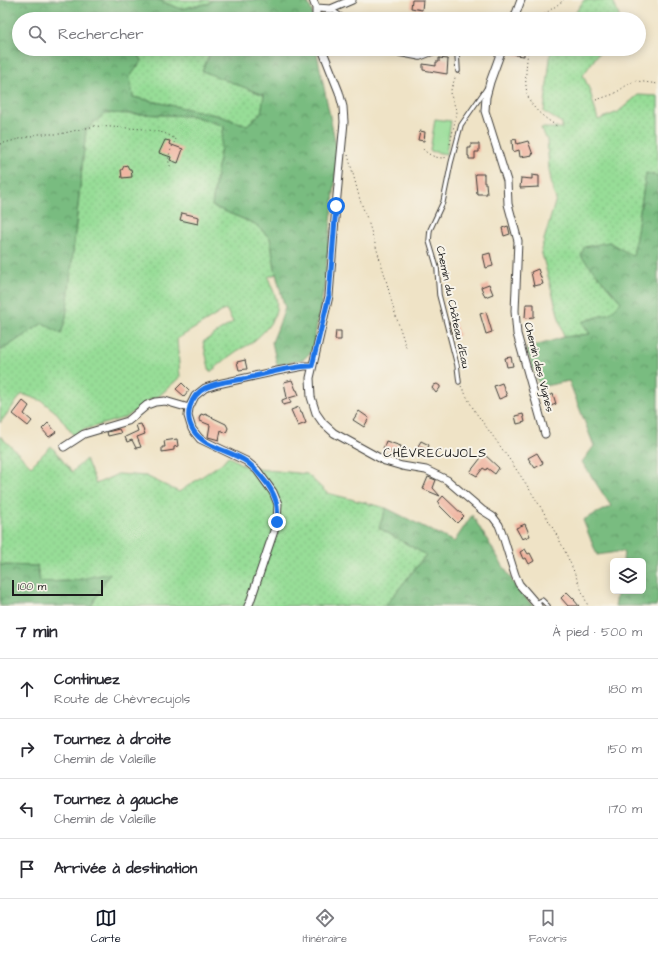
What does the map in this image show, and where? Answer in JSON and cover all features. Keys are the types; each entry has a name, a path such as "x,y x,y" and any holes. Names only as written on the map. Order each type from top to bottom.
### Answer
{"street":[{"path":"313,0 316,12"},
{"path":"316,8 331,9 352,0"},
{"path":"517,12 521,0"},
{"path":"325,56 339,92 343,107 344,122 329,296 310,378 311,397 316,413 323,423 334,432 385,461 402,466 426,470 447,480 482,510 493,517 499,525 514,575 519,584 537,604"},
{"name":"Chemin des Vignes","path":"499,56 490,82 486,98 485,112 507,181 508,204 518,241 514,311 517,334 545,434"},
{"path":"248,606 277,522 278,504 273,492 257,470 246,461 200,439 192,429 188,416 189,408 195,396 205,388 290,369 312,366"},
{"path":"64,447 84,434 128,421 147,405 155,402 165,401 189,408"}],"lane":[{"path":"331,9 336,12"},
{"path":"410,56 420,58 425,56"},
{"path":"457,56 458,71"},
{"name":"Chemin du Château d'Eau","path":"459,382 457,365 439,295 437,268 429,241 430,230 443,202 461,125 490,82"},
{"path":"537,604 542,600 548,606"}],"path":[{"path":"548,12 564,0"},
{"path":"528,56 526,84 528,99 546,119 558,127"},
{"path":"449,149 457,112 450,93 458,71"},
{"path":"596,100 614,94 630,83 637,81 658,84"},
{"path":"0,144 40,134 60,134 95,126 144,129 176,139 168,161 171,167"},
{"path":"342,149 348,154 360,200 368,221 407,350"},
{"path":"423,149 427,154 443,158 448,156"},
{"path":"459,382 479,417 509,459 556,533 588,606"}],"green space":[{"path":"0,0 158,0 181,9 210,3 212,0 307,0 312,12 12,12 12,56 139,56 142,60 130,77 133,97 216,115 247,125 261,113 264,95 202,71 209,56 317,56 338,155 324,288 312,351 304,359 277,365 272,342 285,308 276,274 270,238 255,224 212,206 224,126 193,116 105,113 86,130 66,318 61,334 43,323 2,350 0,349"},
{"path":"158,0 212,0 210,3 181,9"},
{"path":"584,0 613,0 617,12 576,12"},
{"path":"139,56 209,56 203,71 264,95 261,113 247,125 216,115 133,97 130,77 142,60"},
{"path":"550,56 597,56 583,75 590,91 598,120 618,112 638,95 658,96 658,176 646,173 633,257 609,242 581,256 621,302 610,313 583,322 590,334 564,337 541,250 556,199 553,192 549,169 547,140 541,128 562,128 562,123 544,112"},
{"path":"105,113 193,116 224,126 212,206 255,224 270,238 276,274 268,277 276,298 276,312 270,324 261,335 250,344 231,355 210,372 203,342 233,322 226,309 177,339 180,377 159,396 146,402 127,417 83,430 74,436 57,413 42,401 22,394 0,423 0,349 2,350 43,323 61,333 66,318 86,130"},
{"path":"435,119 451,121 446,154 430,151"},
{"path":"646,173 658,176 658,601 656,606 615,606 617,594 646,594 646,558 623,558 624,551 597,555 583,520 611,506 582,462 594,446 569,381 540,387 526,349 564,337 590,334 582,322 610,313 621,302 581,256 584,247 609,242 633,256"},
{"path":"0,436 31,466 51,446 72,472 86,459 96,484 118,474 146,476 179,492 222,463 228,456 248,468 307,474 327,493 386,508 379,528 426,555 385,606 91,606 109,574 71,581 40,582 37,566 0,565"},
{"path":"386,508 454,542 472,515 516,587 533,606 385,606 426,555 379,528"},
{"path":"0,565 37,566 40,582 71,581 110,573 91,606 0,606"}],"building":[{"path":"412,0 423,0 422,10 411,8"},
{"path":"439,58 448,59 447,74 423,70 423,64 436,66 436,62 439,62"},
{"path":"420,131 425,132 424,141 418,140"},
{"path":"516,139 517,144 528,141 533,155 520,157 519,150 513,152 512,140"},
{"path":"165,140 170,141 169,144 183,149 178,163 170,160 171,157 159,153"},
{"path":"471,144 479,144 479,152 475,152 475,159 469,159 468,156 468,148 471,148"},
{"path":"127,165 129,169 131,169 132,177 122,178 121,170"},
{"path":"475,174 484,174 484,183 486,183 487,194 477,194"},
{"path":"532,175 539,176 539,187 520,188 521,178 532,179"},
{"path":"182,213 199,217 198,224 180,220"},
{"path":"508,226 510,234 504,236 502,228"},
{"path":"490,253 493,266 486,268 483,255"},
{"path":"538,269 543,284 534,286 531,272"},
{"path":"489,284 493,294 485,297 481,287"},
{"path":"526,304 534,304 534,317 525,318"},
{"path":"486,312 492,332 486,334 480,314"},
{"path":"454,320 459,335 454,337 449,322"},
{"path":"336,331 341,331 341,340 335,340"},
{"path":"511,357 513,366 507,367 505,358"},
{"path":"245,360 247,369 239,370 237,362"},
{"path":"292,380 299,395 289,398 291,403 283,405 282,400 287,398 284,382"},
{"path":"182,383 189,390 184,396 176,389"},
{"path":"502,383 507,396 499,399 494,386"},
{"path":"437,384 440,388 436,393 432,388"},
{"path":"553,394 556,404 548,407 545,397"},
{"path":"23,401 29,406 24,414 32,421 28,426 13,414"},
{"path":"299,407 306,423 298,426 291,410"},
{"path":"359,411 369,418 364,427 353,420"},
{"path":"201,414 205,414 226,424 228,428 226,433 221,430 219,440 208,437 210,425 200,421 199,419"},
{"path":"523,414 525,422 517,424 515,416"},
{"path":"48,423 56,432 49,437 42,429"},
{"path":"141,424 145,434 137,437 141,447 136,448 132,440 127,442 125,437 138,431 136,425"},
{"path":"119,429 121,433 108,436 107,432"},
{"path":"177,439 178,446 174,447 174,450 162,452 162,447 165,447 164,441"},
{"path":"386,441 401,446 399,454 383,449"},
{"path":"421,441 429,445 427,450 418,446"},
{"path":"537,453 543,463 535,468 528,458"},
{"path":"484,454 499,468 495,474 487,468 486,470 483,468 477,476 470,472"},
{"path":"428,477 436,480 433,488 440,496 423,489"},
{"path":"443,496 464,516 457,523 440,506 438,502"},
{"path":"525,524 530,536 522,539 516,528"},
{"path":"525,549 528,554 530,553 534,561 529,564 526,558 523,559 520,552"},
{"path":"567,592 579,606 568,606 561,598"}],"district":[{"name":"CHÊVRECUJOLS","path":"435,453"}],"route":[{"path":"277,522 278,504 273,492 257,470 246,461 200,439 192,429 188,416 189,408 195,396 205,388 304,366 312,366 329,296 336,206"}]}
